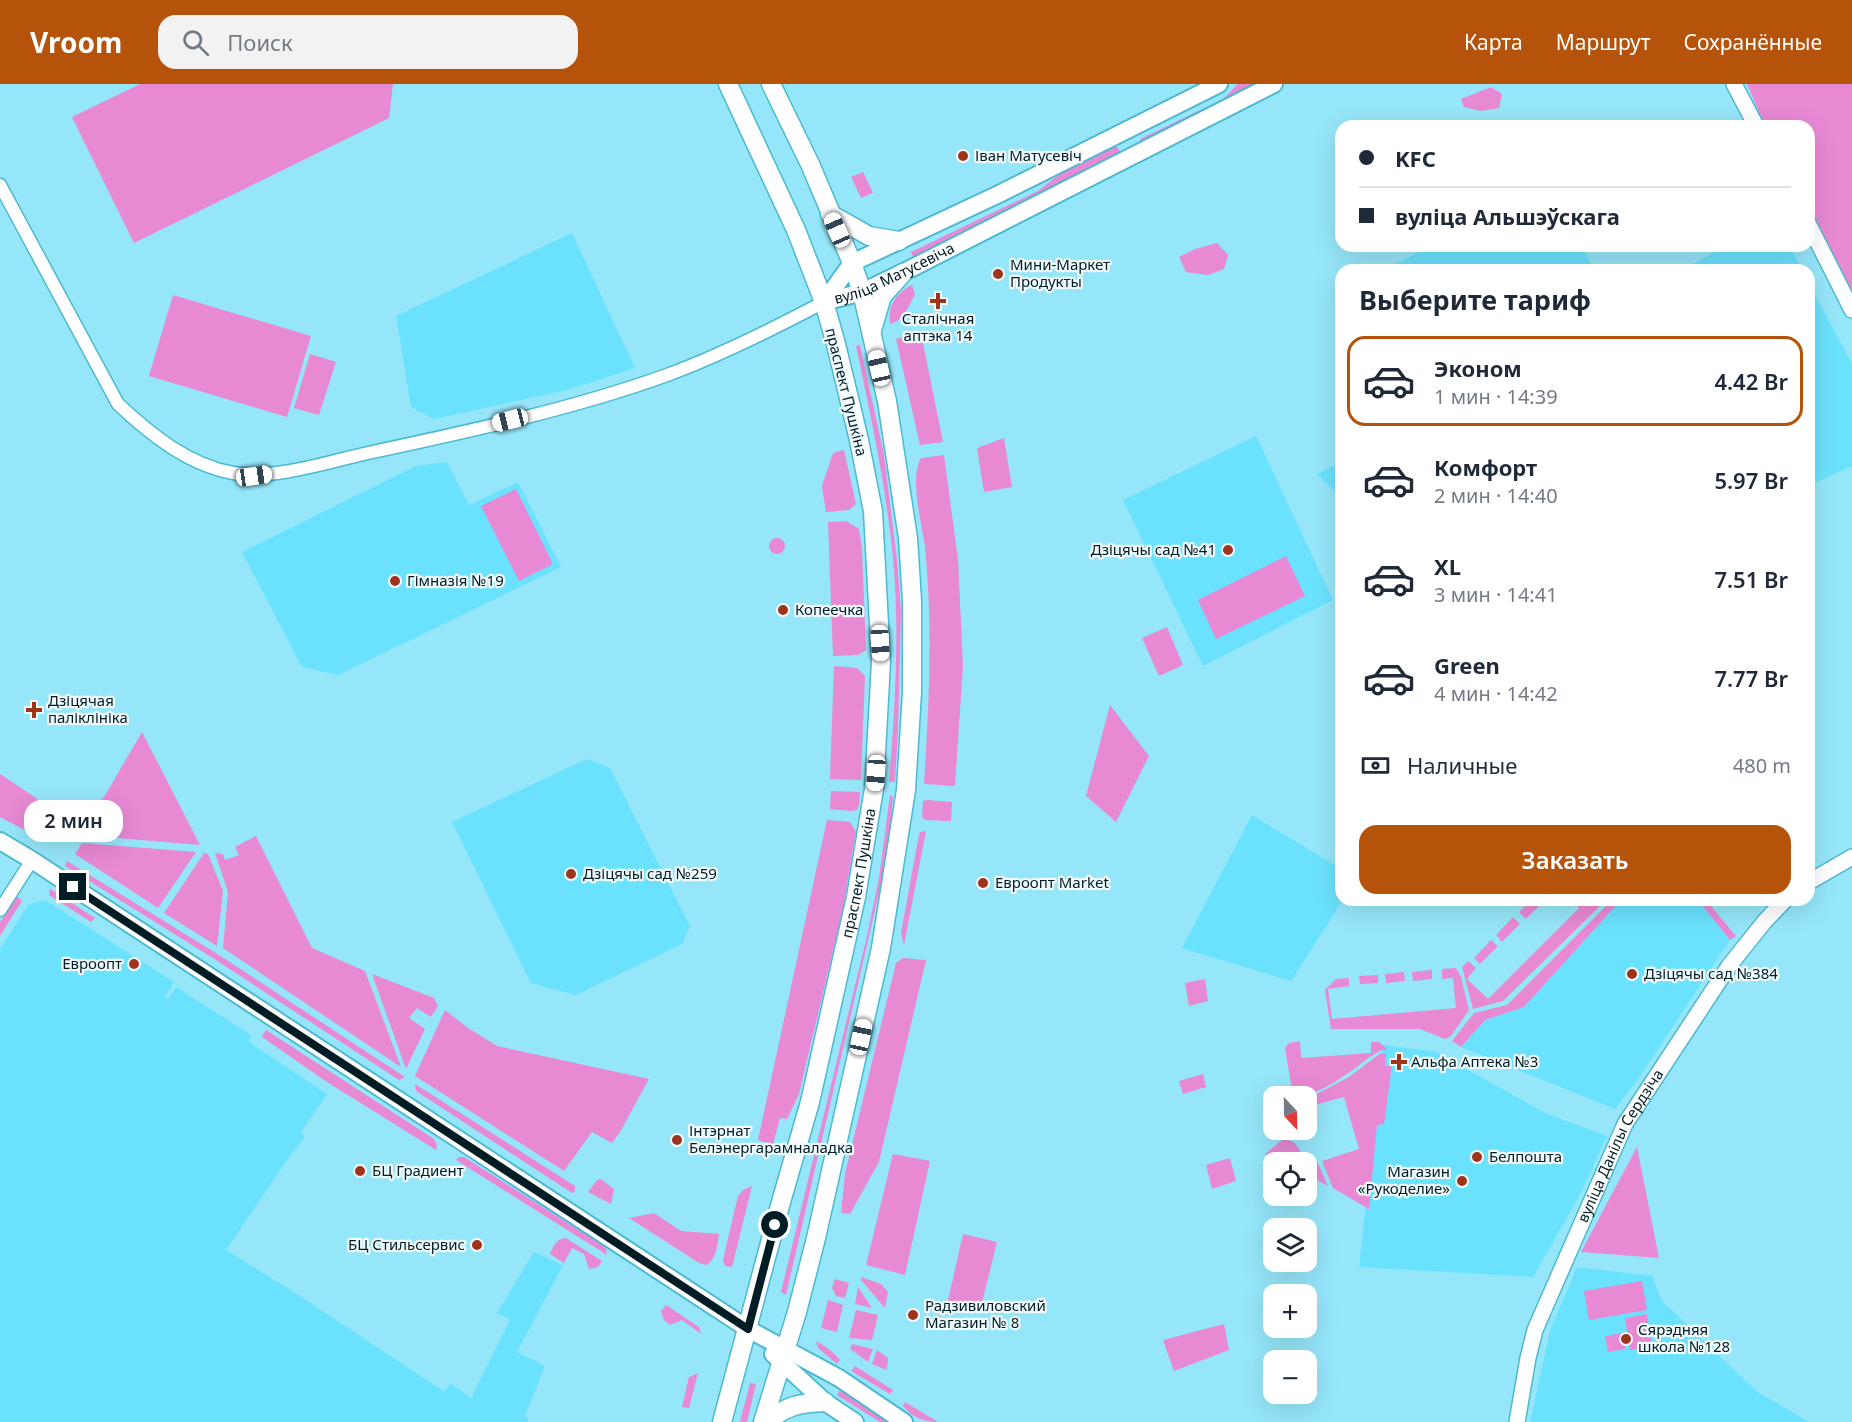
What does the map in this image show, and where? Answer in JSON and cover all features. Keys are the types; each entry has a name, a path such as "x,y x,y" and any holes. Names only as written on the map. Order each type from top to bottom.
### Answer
{"main road":[{"name":"праспект Пушкіна","path":"722,1422 810,1102 856,897 876,773 881,662 873,511 859,440 824,302 796,230 728,84"},
{"path":"763,1422 816,1238 880,948 906,790 912,692 912,601 908,538 889,412 862,292 810,164 771,84"},
{"name":"вуліца Матусевіча","path":"824,302 852,263 999,194 1220,84"},
{"name":"вуліца Матусевіча","path":"824,302 862,292 903,273 1274,84"},
{"path":"1147,148 1135,146 1136,137 1192,98"},
{"path":"830,214 869,236 899,241"},
{"path":"871,334 882,296 903,273"},
{"path":"0,841 748,1329 783,1355 825,1402 855,1422"},
{"path":"783,1355 839,1378 904,1422"},
{"path":"769,1422 780,1412 794,1405 825,1402"}],"street":[{"path":"1734,84 1753,120"},
{"path":"0,185 118,404 146,430 167,445 196,461 231,473 254,476 282,472 407,445 573,404 680,369 772,329 824,302"},
{"path":"1815,237 1852,310"},
{"path":"1815,878 1852,856"},
{"path":"0,910 32,860"},
{"name":"вуліца Данілы Сердзіча","path":"1517,1422 1535,1330 1625,1124 1729,966 1779,906"}],"shaded area":[{"path":"140,84 393,84 389,118 134,243 72,117"},
{"path":"1238,84 1256,84 1143,144 1140,139 1223,99"},
{"path":"1747,84 1852,84 1852,293 1815,223 1815,120 1762,120"},
{"path":"1491,87 1502,94 1499,108 1481,111 1464,107 1461,99"},
{"path":"1116,146 1122,154 914,259 911,252 1038,191 1066,169"},
{"path":"863,172 873,193 861,198 851,177"},
{"path":"572,233 635,368 567,390 434,419 411,407 396,316"},
{"path":"1217,243 1228,255 1224,269 1208,275 1186,272 1179,257 1195,249"},
{"path":"1419,252 1585,252 1591,264 1395,264"},
{"path":"1715,252 1793,252 1799,264 1693,264"},
{"path":"912,285 915,295 908,308 899,320 890,324 891,306 901,292"},
{"path":"1815,294 1852,364 1852,466 1815,483"},
{"path":"173,295 311,336 287,417 149,376"},
{"path":"921,333 943,442 920,445 896,339"},
{"path":"860,345 884,455 897,560 901,611 895,782 889,782 896,642 893,558 882,478 856,346"},
{"path":"310,354 336,362 319,415 294,408"},
{"name":"Дзіцячы сад №41","path":"1256,436 1333,600 1203,666 1123,500"},
{"path":"1004,438 1012,487 984,492 977,448"},
{"path":"844,450 856,504 849,510 826,512 822,486 833,453"},
{"path":"944,455 958,559 963,666 955,786 924,784 930,636 925,547 917,501 916,477 921,458"},
{"name":"Гімназія №19","path":"447,462 469,505 518,482 561,567 338,675 302,667 242,552 416,466"},
{"path":"1335,465 1335,492 1317,474"},
{"path":"516,489 553,564 519,581 481,506"},
{"path":"846,521 859,529 862,549 866,650 858,655 833,656 828,522"},
{"path":"777,538 785,546 777,554 769,546"},
{"path":"1286,556 1305,596 1216,639 1198,600"},
{"path":"1167,627 1183,665 1159,676 1142,638"},
{"path":"834,666 857,668 865,676 861,780 830,779"},
{"path":"1110,705 1149,756 1116,822 1086,796"},
{"path":"142,732 200,845 81,835 83,820 104,797"},
{"name":"Дзіцячы сад №259","path":"587,759 610,768 690,926 682,944 576,995 531,983 452,822"},
{"path":"0,774 36,798 55,816 34,835 0,817"},
{"path":"831,791 860,792 857,810 830,809"},
{"path":"890,795 893,797 889,840 882,880 786,1295 781,1292 867,936 879,878"},
{"path":"923,801 952,802 951,821 925,820 922,817"},
{"path":"1252,815 1335,865 1335,906 1339,906 1291,981 1182,948"},
{"path":"827,820 850,822 856,832 843,909 799,1094 787,1119 780,1118 773,1145 758,1140"},
{"path":"926,831 904,945 901,933 918,840 920,832"},
{"path":"256,836 312,948 365,971 401,1067 223,948 228,892 215,853 223,854 225,860 239,855 235,847"},
{"path":"82,843 196,852 158,908 75,854"},
{"path":"204,853 208,854 223,891 217,946 164,913"},
{"path":"67,861 219,955 405,1077 399,1080 216,960 65,866"},
{"path":"50,889 95,918 91,922 49,895"},
{"path":"18,897 22,901 0,936 0,922 15,898"},
{"path":"45,900 174,982 165,997 168,999 176,987 251,1035 249,1041 252,1044 327,1094 301,1132 305,1137 226,1250 445,1392 450,1383 471,1398 510,1320 497,1313 534,1252 563,1265 517,1352 545,1366 525,1416 529,1419 527,1422 0,1422 0,949 29,904"},
{"path":"1525,906 1539,906 1526,919 1519,912"},
{"path":"1577,906 1600,906 1503,1001 1473,1009 1462,967 1468,961 1476,968 1467,979 1488,999 1579,908"},
{"path":"1606,906 1616,906 1524,1007 1485,1020 1461,1047 1452,1041 1474,1013 1507,1005"},
{"name":"Дзіцячы сад №384","path":"1616,906 1703,906 1730,940 1641,1075 1615,1109 1461,1047 1485,1020 1524,1007"},
{"path":"1703,906 1711,906 1736,936 1730,940"},
{"path":"1513,917 1520,924 1502,942 1496,935"},
{"path":"1491,940 1498,946 1480,964 1474,958"},
{"path":"903,958 926,960 879,1162 850,1214 841,1213 845,1174 896,963"},
{"path":"1456,968 1461,977 1469,1010 1451,1036 1445,1039 1420,1029 1331,1029 1325,990 1336,979 1349,978 1349,986 1328,989 1332,1019 1456,1008 1453,978 1442,979 1442,969"},
{"path":"1432,970 1432,979 1413,981 1412,972"},
{"path":"1404,972 1405,981 1386,983 1385,974"},
{"path":"372,974 434,998 438,1006 431,1017 417,1008 409,1018 425,1029 406,1069"},
{"path":"1378,975 1378,983 1360,984 1359,976"},
{"path":"1205,979 1208,1001 1189,1006 1185,983"},
{"path":"445,1010 497,1046 649,1079 612,1143 592,1132 564,1171 415,1076"},
{"path":"266,1030 434,1139 437,1145 436,1150 327,1082 262,1037"},
{"path":"1300,1041 1301,1058 1371,1053 1371,1042 1379,1042 1387,1049 1317,1091 1317,1086 1291,1086 1285,1048 1289,1043"},
{"path":"1383,1045 1436,1052 1547,1114 1607,1136 1580,1195 1533,1277 1359,1267"},
{"path":"1381,1053 1386,1053 1385,1066 1392,1065 1384,1124 1377,1125 1369,1209 1333,1188 1322,1161 1359,1149 1344,1097 1317,1104 1317,1094 1349,1077"},
{"path":"1203,1074 1206,1087 1183,1094 1179,1081"},
{"path":"415,1084 575,1186 575,1192 572,1193 416,1091"},
{"path":"1282,1140 1288,1140 1295,1143 1301,1152 1267,1152"},
{"path":"1637,1147 1659,1258 1581,1252"},
{"path":"893,1154 930,1161 905,1275 866,1265"},
{"path":"458,1157 464,1157 599,1243 606,1248 607,1255 456,1160"},
{"path":"1230,1158 1236,1181 1212,1189 1206,1165"},
{"path":"1317,1161 1328,1186 1317,1180"},
{"path":"601,1179 614,1189 611,1204 588,1192 597,1180"},
{"path":"752,1186 732,1267 725,1266 723,1260 738,1196 743,1190"},
{"path":"654,1213 681,1231 719,1234 716,1251 710,1262 707,1265 699,1263 629,1218"},
{"path":"963,1234 997,1242 980,1311 945,1313"},
{"path":"566,1238 602,1261 598,1267 589,1269 584,1254 572,1248 564,1263 550,1254 558,1241"},
{"name":"Сярэдняя школа №128","path":"1577,1267 1652,1276 1662,1301 1756,1391 1809,1422 1530,1422 1550,1331"},
{"path":"861,1277 881,1284 888,1292 885,1308 861,1280"},
{"path":"835,1279 849,1283 845,1298 836,1296 832,1288"},
{"path":"1642,1281 1647,1310 1589,1320 1584,1291"},
{"path":"858,1287 872,1308 855,1304"},
{"path":"828,1300 843,1305 837,1332 821,1328"},
{"path":"666,1305 699,1327 701,1334 682,1320 670,1325 664,1320 661,1311"},
{"path":"856,1310 878,1315 872,1340 849,1338"},
{"path":"1647,1314 1652,1347 1630,1350 1625,1318"},
{"path":"1224,1324 1229,1350 1174,1371 1163,1340"},
{"path":"1623,1333 1625,1349 1608,1352 1605,1336"},
{"path":"816,1341 840,1360 837,1364 818,1348"},
{"path":"852,1344 873,1349 868,1362 850,1349"},
{"path":"877,1350 888,1358 886,1370 872,1364"},
{"path":"855,1366 893,1390 890,1394 851,1371"},
{"path":"698,1373 689,1408 682,1407 689,1377"},
{"path":"750,1383 756,1384 747,1422 740,1422"},
{"path":"840,1390 891,1422 880,1422 837,1395"},
{"path":"905,1402 938,1422 914,1416 903,1406"}],"place":[{"name":"Іван Матусевіч","path":"963,156"},
{"name":"Мини-Маркет Продукты","path":"998,274"},
{"name":"Сталічная аптэка 14","path":"938,301"},
{"name":"Дзіцячы сад №41","path":"1228,550"},
{"name":"Гімназія №19","path":"395,581"},
{"name":"Копеечка","path":"783,610"},
{"name":"Дзіцячая паліклініка","path":"34,710"},
{"name":"Дзіцячы сад №259","path":"571,874"},
{"name":"Евроопт Market","path":"983,883"},
{"name":"Евроопт","path":"134,964"},
{"name":"Дзіцячы сад №384","path":"1632,974"},
{"name":"Альфа Аптека №3","path":"1399,1062"},
{"name":"Інтэрнат Белэнергарамналадка","path":"677,1140"},
{"name":"Белпошта","path":"1477,1157"},
{"name":"БЦ Градиент","path":"360,1171"},
{"name":"Магазин «Рукоделие»","path":"1462,1181"},
{"name":"БЦ Стильсервис","path":"477,1245"},
{"name":"Радзивиловский Магазин № 8","path":"913,1315"},
{"name":"Сярэдняя школа №128","path":"1626,1339"}],"route":[{"path":"73,887 748,1329 775,1225"}]}
